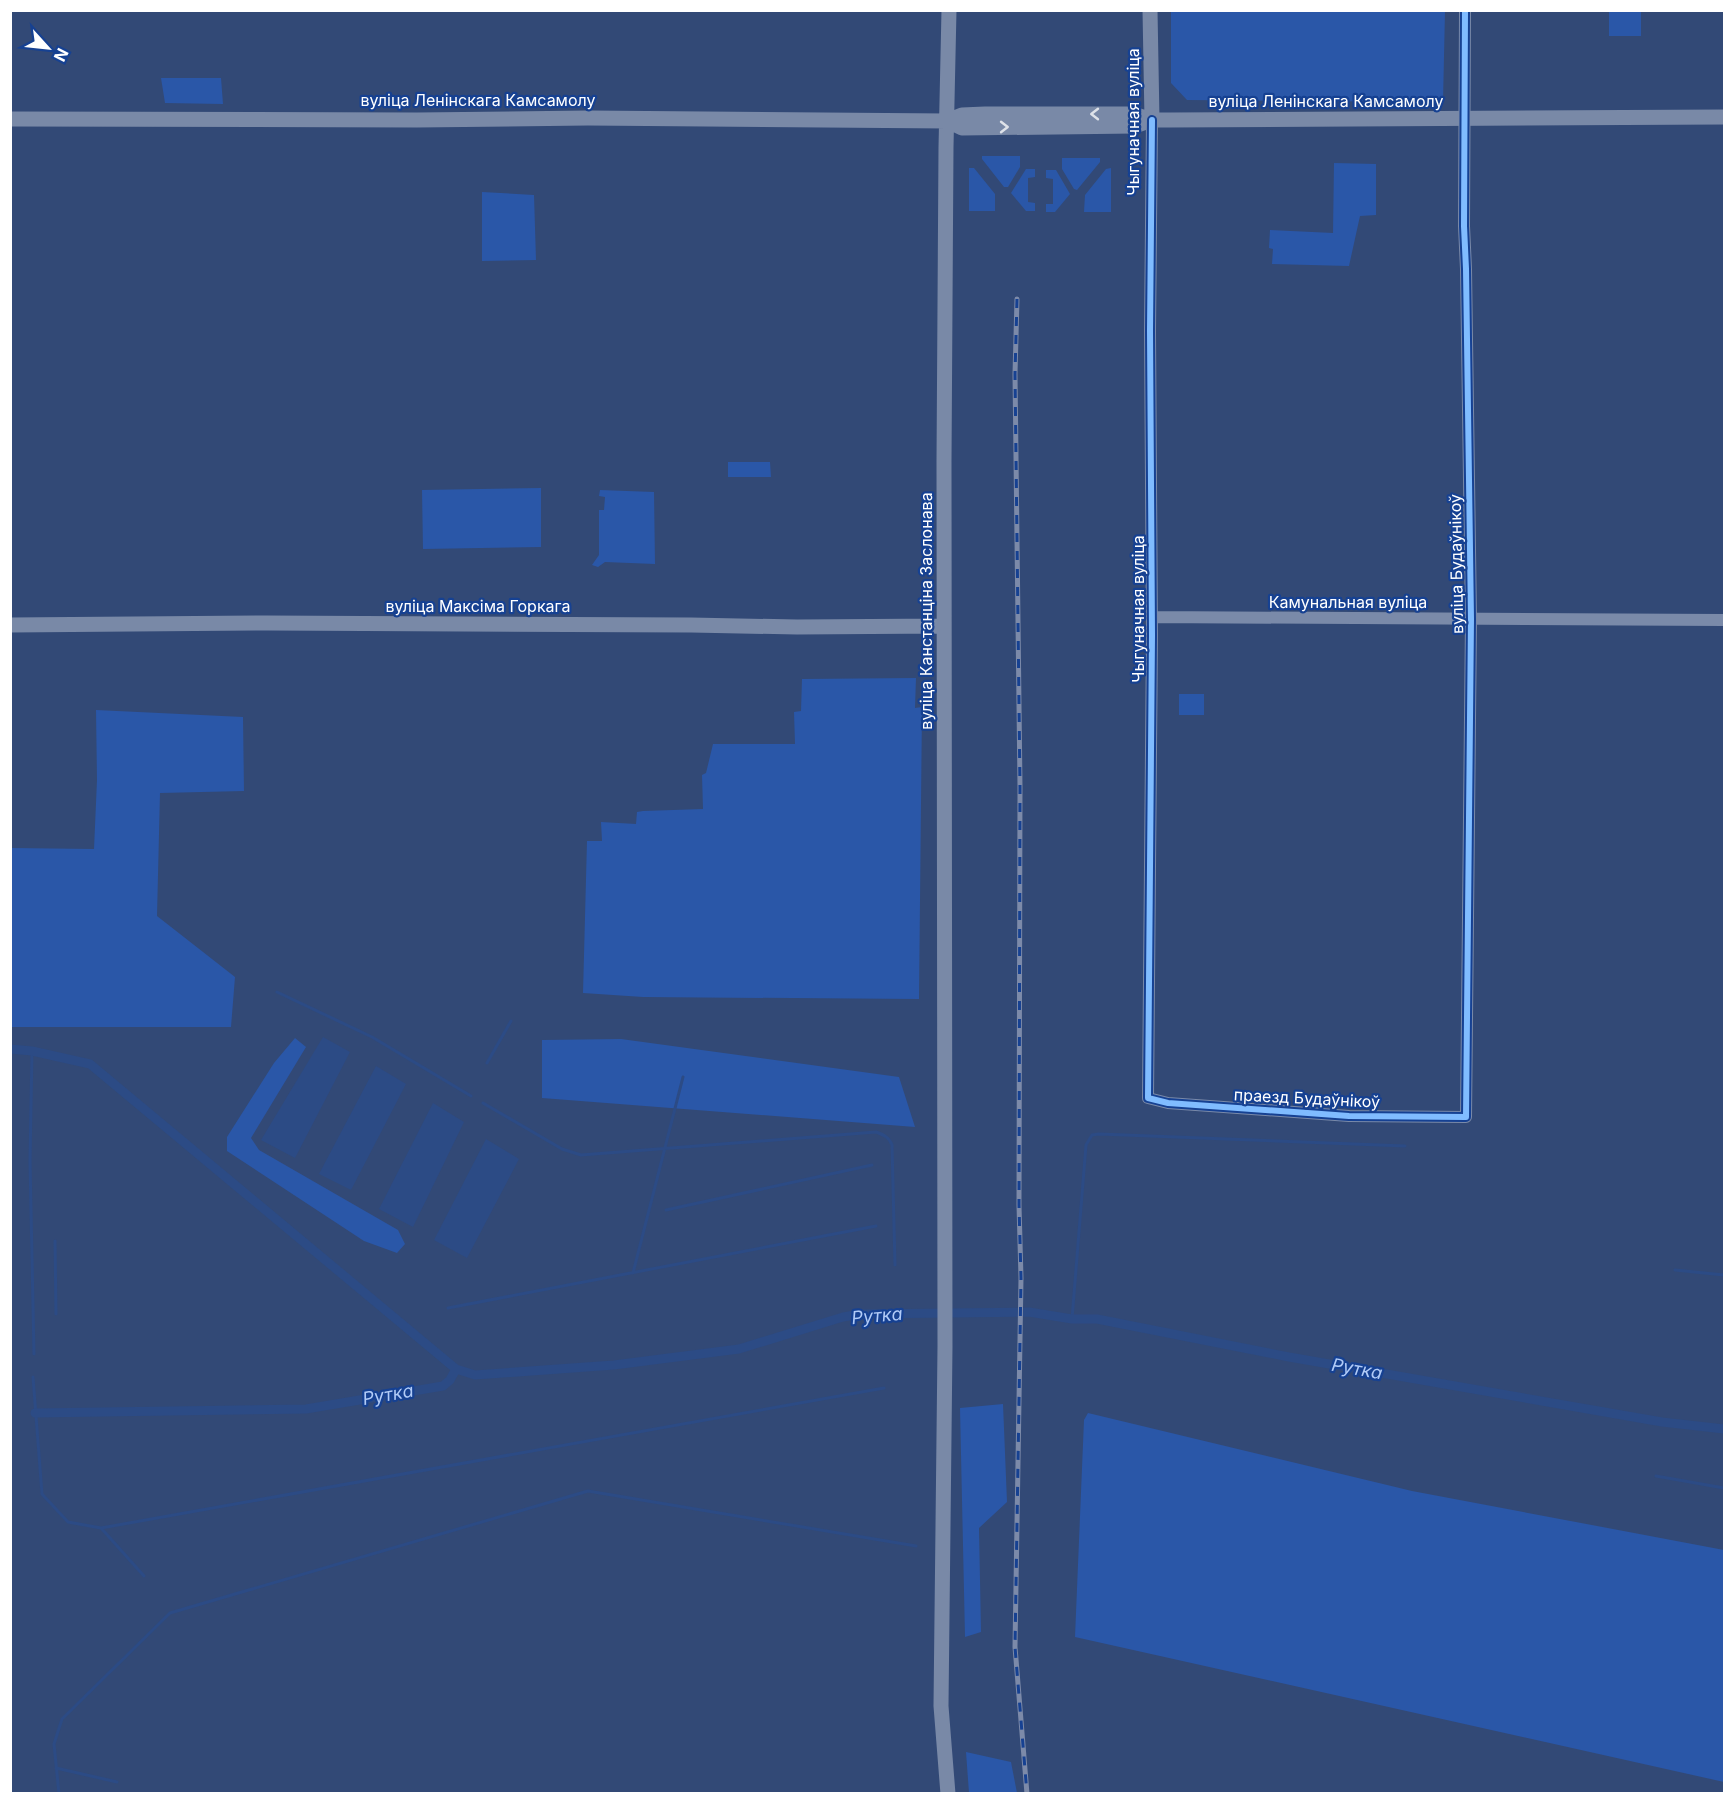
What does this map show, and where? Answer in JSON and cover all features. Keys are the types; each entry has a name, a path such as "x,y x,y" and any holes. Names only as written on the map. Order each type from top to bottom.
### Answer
{"main road":[{"name":"вуліца Канстанціна Заслонава","path":"948,1794 941,1706 945,1346 945,626 949,10"},
{"name":"Чыгуначная вуліца","path":"1150,10 1152,120"},
{"name":"вуліца Ленінскага Камсамолу","path":"10,119 588,118 947,121 962,128 1135,126 1152,120 1721,119"},
{"name":"вуліца Максіма Горкага","path":"10,625 267,622 385,625 945,626"}],"street":[{"name":"вуліца Будаўнікоў","path":"1466,10 1464,119 1471,619 1466,1118"},
{"name":"Чыгуначная вуліца","path":"1148,1098 1152,617 1150,310 1152,120"},
{"name":"Камунальная вуліца","path":"1152,617 1725,620"},
{"name":"праезд Будаўнікоў","path":"1148,1098 1168,1103 1349,1116 1466,1118"}],"shaded area":[{"path":"1171,11 1445,11 1443,102 1187,100 1171,83"},
{"path":"1609,11 1641,11 1641,36 1609,36"},
{"path":"161,78 221,78 223,104 165,103"},
{"path":"982,156 1020,156 1020,167 1008,187 1004,187"},
{"path":"1062,158 1100,158 1100,162 1077,190 1074,189 1062,169"},
{"path":"1334,163 1376,164 1376,215 1360,216 1349,266 1272,264 1273,249 1269,248 1270,230 1333,233"},
{"path":"969,168 974,168 995,194 995,211 969,211"},
{"path":"1111,168 1111,212 1084,212 1085,195 1106,169"},
{"path":"1026,169 1035,169 1035,177 1028,178 1028,202 1035,203 1035,211 1026,211 1011,193"},
{"path":"1046,170 1056,170 1070,194 1055,212 1046,212 1046,204 1053,204 1053,179 1046,178"},
{"path":"482,192 534,195 536,260 482,261"},
{"path":"728,462 770,462 771,477 728,477"},
{"path":"541,488 541,547 423,549 422,490"},
{"path":"600,490 654,492 655,564 605,562 598,567 592,565 599,555 599,510 604,510 605,497 599,496"},
{"path":"916,678 915,708 922,707 919,999 643,997 583,993 587,841 602,841 601,822 636,824 637,812 703,809 702,775 706,773 713,744 795,744 794,712 801,711 802,679"},
{"path":"1179,694 1204,694 1204,715 1179,715"},
{"path":"96,710 243,717 244,791 160,793 157,916 235,977 231,1027 11,1027 11,848 94,849 97,780"},
{"path":"323,1037 350,1052 295,1158 261,1140"},
{"path":"295,1038 306,1047 251,1138 259,1150 398,1230 405,1244 397,1253 364,1241 227,1151 227,1137 274,1063"},
{"path":"621,1039 899,1077 915,1127 542,1098 542,1040"},
{"path":"376,1066 406,1084 351,1190 319,1174"},
{"path":"433,1103 464,1122 413,1227 379,1209"},
{"path":"486,1139 519,1159 467,1258 434,1240"},
{"path":"1003,1404 1007,1502 979,1528 981,1632 965,1637 960,1408"},
{"path":"1088,1413 1412,1491 1724,1550 1724,1782 1075,1637 1084,1420"},
{"path":"966,1752 1011,1762 1017,1793 969,1793"}],"waterway":[{"path":"277,992 372,1037 471,1096"},
{"path":"487,1063 511,1021"},
{"path":"10,1049 32,1051 90,1064 456,1369"},
{"path":"32,1051 30,1161 34,1354"},
{"path":"633,1273 683,1077"},
{"path":"483,1103 562,1149 581,1155 879,1133 888,1138 892,1145 895,1265"},
{"path":"1072,1319 1086,1145 1092,1135 1405,1146"},
{"path":"666,1210 872,1165"},
{"path":"448,1308 876,1226"},
{"path":"55,1241 56,1314"},
{"path":"1675,1270 1724,1275"},
{"name":"Рутка","path":"35,1413 306,1409 443,1386 450,1380 456,1369 475,1375 614,1365 739,1349 843,1317 861,1314 1029,1312 1072,1319 1097,1319 1289,1357 1662,1422 1724,1429"},
{"path":"33,1377 42,1494 68,1522 101,1528 884,1388"},
{"path":"1656,1476 1724,1488"},
{"path":"59,1794 54,1744 62,1719 170,1613 588,1491 916,1546"},
{"path":"101,1528 144,1576"},
{"path":"56,1768 117,1782"}],"railway":[{"path":"1017,299 1015,374 1020,787 1019,1205 1021,1278 1015,1647 1027,1794"}],"cycle path":[{"path":"1152,120 1150,331 1152,635 1148,1098 1168,1103 1349,1116 1466,1117 1471,619 1464,226 1465,10"}]}
